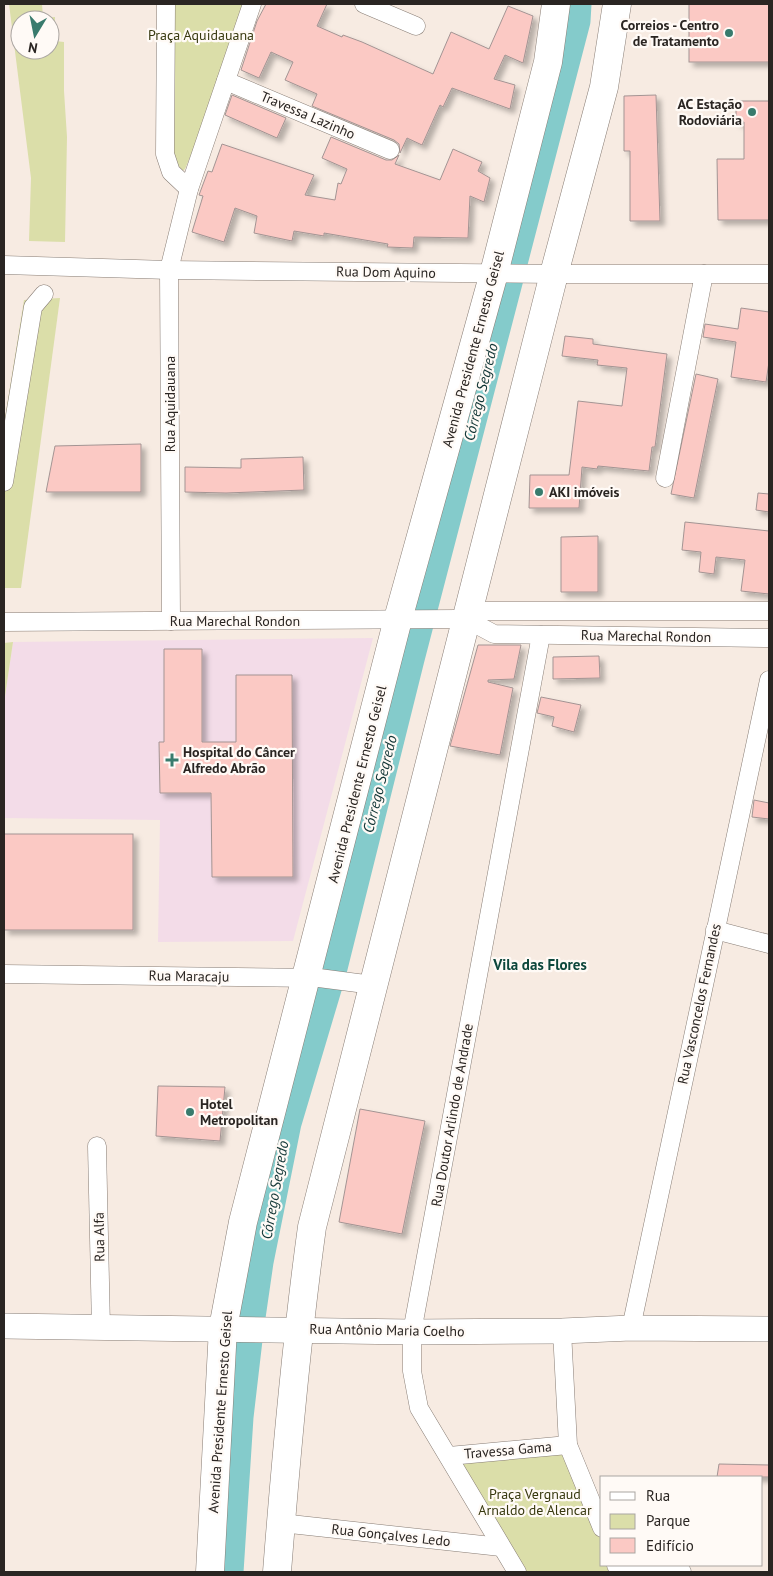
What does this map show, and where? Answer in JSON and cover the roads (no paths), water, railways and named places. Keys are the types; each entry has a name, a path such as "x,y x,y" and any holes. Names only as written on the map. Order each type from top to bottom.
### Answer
{"main road":[{"name":"Avenida Presidente Ernesto Geisel","path":"210,1572 244,1222 312,978 499,273 548,62 556,4"},
{"path":"277,1572 290,1329 312,1227 366,984 550,274 604,87 617,4"}],"street":[{"path":"166,4 165,154 171,172 189,190"},
{"name":"Rua Aquidauana","path":"171,621 169,270 189,190 252,4"},
{"path":"364,4 416,26"},
{"name":"Travessa Lazinho","path":"226,81 390,150"},
{"name":"Rua Dom Aquino","path":"4,265 169,270 769,274"},
{"path":"665,478 704,274"},
{"path":"4,482 32,307 44,294"},
{"name":"Rua Marechal Rondon","path":"4,622 462,619 484,611 769,611"},
{"name":"Rua Marechal Rondon","path":"462,619 494,634 769,638"},
{"name":"Rua Doutor Arlindo de Andrade","path":"517,1572 419,1408 412,1371 412,1332 541,635"},
{"name":"Rua Vasconcelos Fernandes","path":"631,1328 769,680"},
{"path":"715,930 769,944"},
{"name":"Rua Maracaju","path":"4,974 312,978 366,984"},
{"name":"Rua Alfa","path":"97,1146 101,1328"},
{"name":"Rua Antônio Maria Coelho","path":"4,1326 412,1332 562,1331 631,1328 769,1329"},
{"path":"562,1331 568,1445 600,1523"},
{"name":"Travessa Gama","path":"448,1456 568,1445"},
{"name":"Rua Gonçalves Ledo","path":"281,1523 501,1547"},
{"path":"638,1566 682,1572"}],"waterway":[{"name":"Córrego Segredo","path":"229,1572 239,1417 249,1331 259,1262 287,1123 332,972 410,659 576,21 577,4"}],"place":[{"name":"Correios - Centro de Tratamento","path":"729,33"},
{"name":"AC Estação Rodoviária","path":"752,112"},
{"name":"AKI imóveis","path":"539,492"},
{"name":"Hospital do Câncer Alfredo Abrão","path":"172,760"},
{"name":"Hotel Metropolitan","path":"190,1112"}],"district":[{"name":"Vila das Flores","path":"540,965"}],"park label":[{"name":"Praça Aquidauana","path":"201,35"},
{"name":"Praça Vergnaud Arnaldo de Alencar","path":"535,1502"}]}
